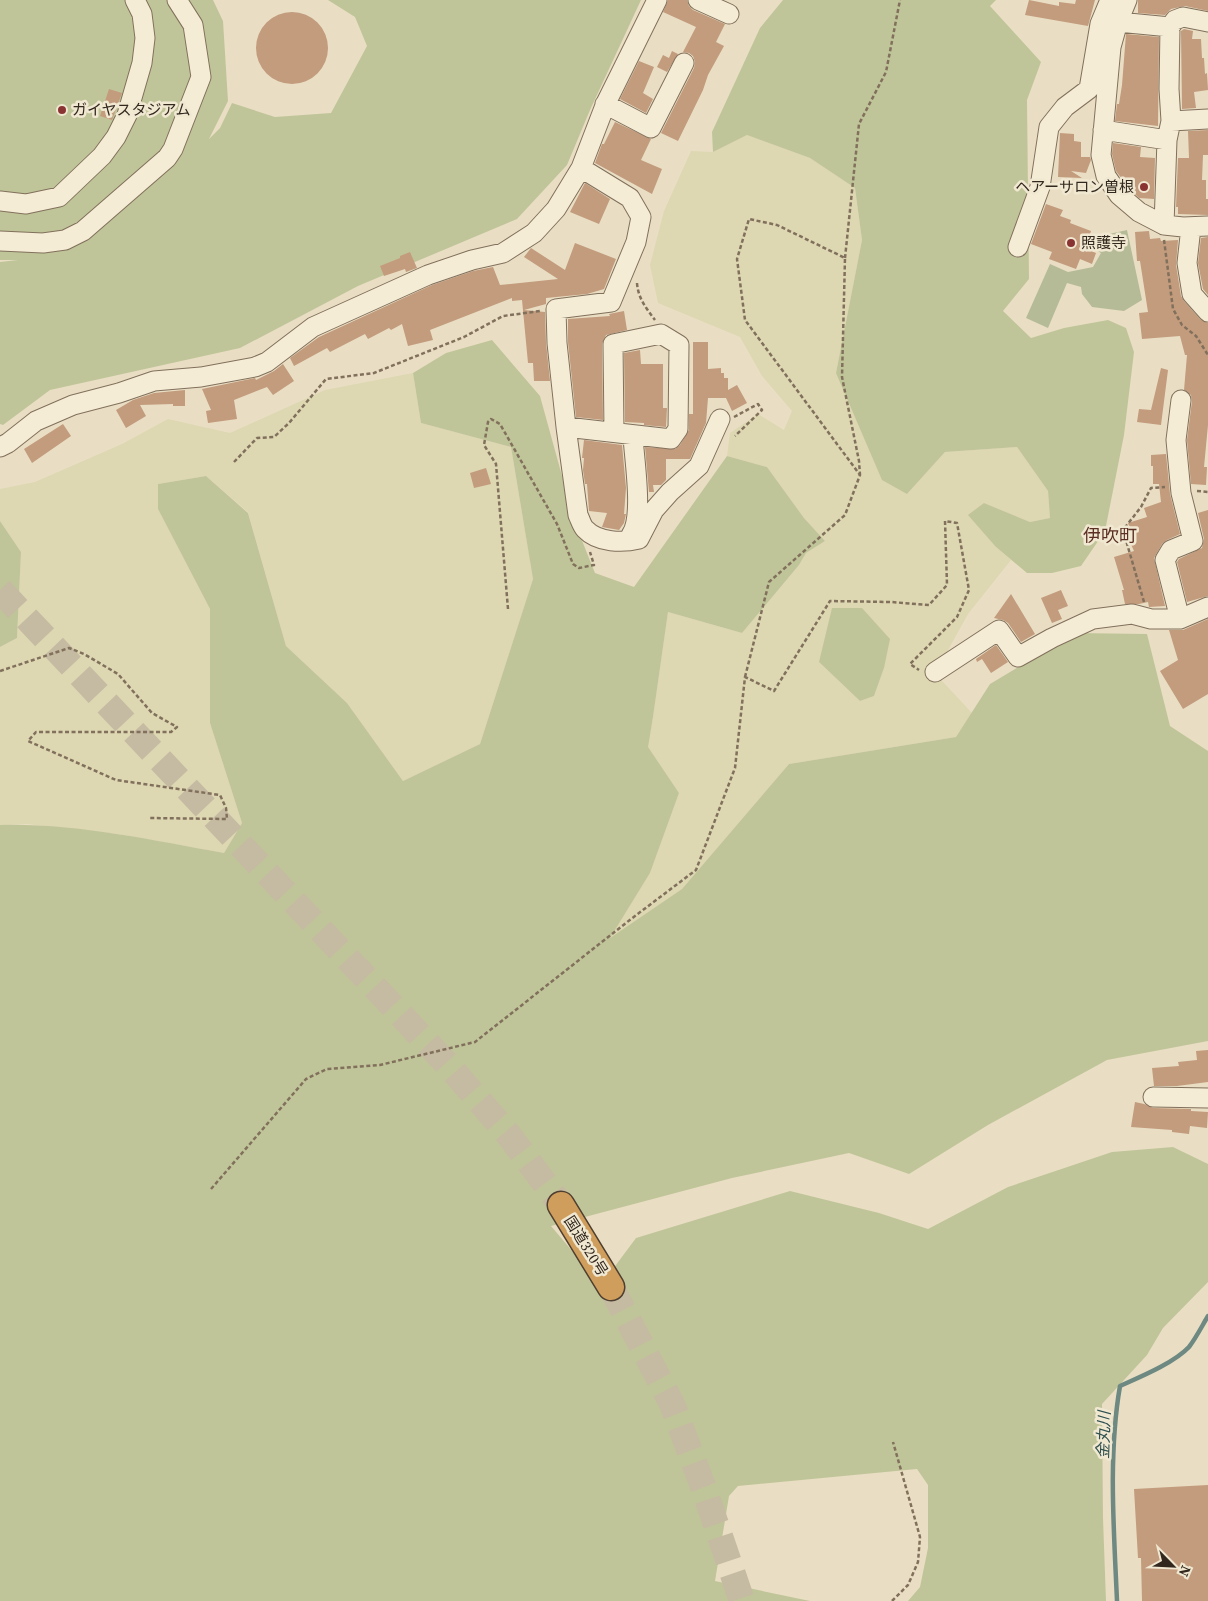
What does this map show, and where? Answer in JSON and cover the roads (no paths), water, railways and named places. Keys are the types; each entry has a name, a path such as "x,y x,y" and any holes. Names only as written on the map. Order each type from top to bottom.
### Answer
{"highway":[{"name":"国道320号","path":"561,1205 611,1287"}],"street":[{"path":"0,201 26,204 59,197 102,156 116,137 127,115 142,63 145,38 142,14 135,0"},
{"path":"0,241 44,243 65,240 82,231 167,158 173,149 201,77 193,25 177,0"},
{"path":"0,447 36,421 73,405 119,393 154,381 201,376 267,362 313,327 428,275 472,260 503,254 534,233 556,209 581,168 605,104 656,0"},
{"path":"698,0 730,14"},
{"path":"1018,247 1040,187 1049,127 1065,108 1089,89 1100,24 1110,0"},
{"path":"1127,0 1111,47 1101,155 1106,176 1119,195 1139,212 1164,225 1200,226 1187,263 1192,294 1208,312"},
{"path":"1164,225 1167,140 1171,121 1169,89 1170,27 1175,20 1183,17 1208,22"},
{"path":"1118,22 1170,27"},
{"path":"605,104 651,128 684,63"},
{"path":"1171,121 1208,119"},
{"path":"1103,130 1167,140"},
{"path":"581,168 630,198 641,217 636,242 611,302 556,309 557,343 566,426 578,515 584,529 593,535 617,542 640,539 654,510 670,492 699,466 719,422"},
{"path":"566,426 633,436 671,439 678,430 679,345 661,334 613,344 614,432"},
{"path":"1180,400 1176,440 1180,485 1193,541 1171,550 1165,560 1180,619"},
{"path":"626,542 634,531 638,512 633,436"},
{"path":"935,672 999,630 1018,656 1093,619 1132,614 1151,619 1180,619 1208,607"},
{"path":"1153,1097 1208,1098"}],"waterway":[{"name":"金丸川","path":"1117,1601 1113,1520 1113,1466 1116,1412 1120,1386 1156,1369 1183,1353 1192,1343 1208,1316"}],"tunnel":[{"path":"0,590 449,1066 508,1134 561,1205"},
{"path":"611,1287 672,1404 704,1489 742,1601"}],"place":[{"name":"ガイヤスタジアム","path":"62,110"},
{"name":"ヘアーサロン曽根","path":"1144,187"},
{"name":"照護寺","path":"1071,243"}],"district":[{"name":"伊吹町","path":"1110,536"}]}
